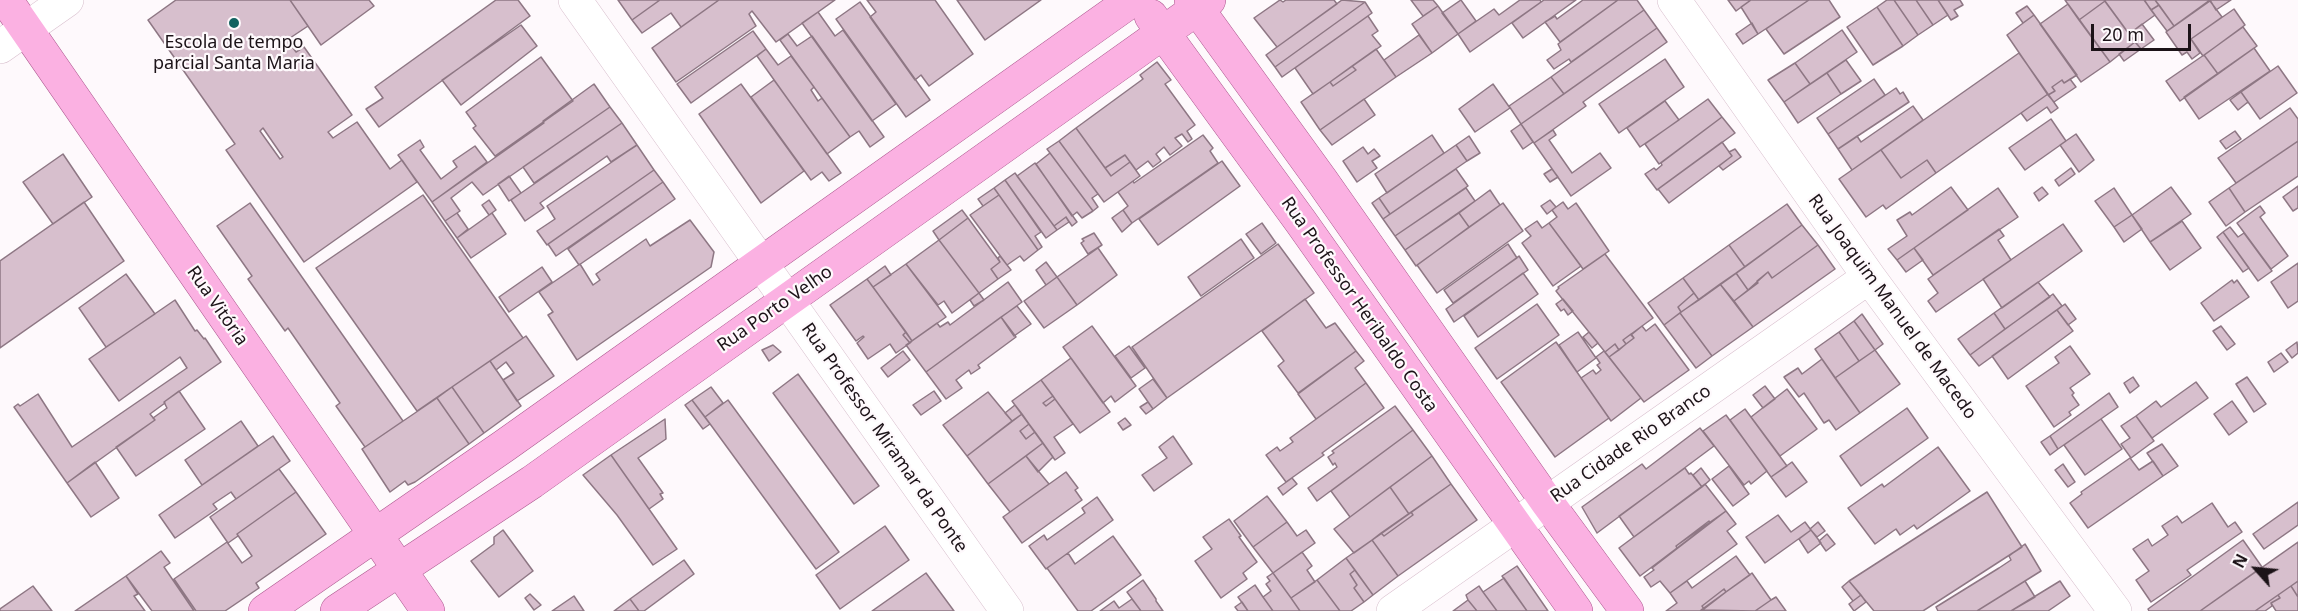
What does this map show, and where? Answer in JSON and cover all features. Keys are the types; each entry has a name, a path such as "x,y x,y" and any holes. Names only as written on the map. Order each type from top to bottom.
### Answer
{"main road":[{"name":"Rua Vitória","path":"6,0 13,37 428,611"},
{"path":"265,611 504,446 1132,0"},
{"name":"Rua Professor Heribaldo Costa","path":"1140,0 1301,222 1576,611"},
{"path":"1199,3 1547,502 1627,611"},
{"name":"Rua Porto Velho","path":"337,611 532,482 1163,33 1199,3"},
{"path":"647,345 675,380"},
{"path":"504,446 532,482"}],"street":[{"path":"13,37 67,0"},
{"name":"Rua Professor Miramar da Ponte","path":"575,0 1007,611"},
{"name":"Rua Joaquim Manuel de Macedo","path":"1674,0 1869,277 2115,611"},
{"name":"Rua Cidade Rio Branco","path":"1393,611 1869,277"}],"building":[{"path":"176,0 290,0 308,26 287,40 296,52 304,47 352,115 328,132 333,138 357,122 390,169 402,160 417,182 304,262 226,150 235,144 148,20","holes":["263,128 283,157 280,159 260,131"]},
{"path":"290,0 369,0 374,6 321,45"},
{"path":"496,0 518,0 530,16 379,127 366,109 383,98 375,87"},
{"path":"618,0 660,0 632,20"},
{"path":"660,0 719,0 681,27 671,13 642,33 632,20"},
{"path":"719,0 835,0 776,42 752,11 749,14 756,26 676,82 652,48"},
{"path":"867,0 935,0 973,54 929,86 921,75 915,80 870,17 876,12"},
{"path":"957,0 1041,0 985,40"},
{"path":"1280,0 1283,2 1286,0 1334,0 1337,4 1277,47 1254,18"},
{"path":"1342,0 1365,2 1275,67 1266,55"},
{"path":"1411,0 1433,0 1438,6 1423,16"},
{"path":"1461,0 1476,21 1458,34 1442,13"},
{"path":"1520,0 1540,0 1541,2 1470,52 1458,34 1494,9 1499,15"},
{"path":"1544,0 1576,0 1523,38 1512,23"},
{"path":"1583,0 1618,0 1560,42 1545,22 1555,16 1557,19"},
{"path":"1618,0 1637,0 1644,10 1571,62 1569,59 1554,69 1547,60 1561,50 1558,44"},
{"path":"1728,0 1751,0 1736,11"},
{"path":"1751,0 1809,0 1758,34 1741,7"},
{"path":"1809,0 1829,0 1840,17 1784,54 1766,29"},
{"path":"1887,0 1894,0 1918,35 1903,46 1877,7"},
{"path":"1894,0 1916,0 1933,25 1918,35"},
{"path":"1916,0 1938,0 1948,15 1933,25"},
{"path":"1938,0 1960,0 1963,5 1954,10 1958,16 1951,20"},
{"path":"2065,0 2104,0 2105,1 2079,20"},
{"path":"2104,0 2144,0 2155,15 2129,34"},
{"path":"2146,0 2155,0 2159,5 2151,10"},
{"path":"2155,0 2210,0 2174,26"},
{"path":"2210,0 2231,0 2216,10"},
{"path":"2105,1 2135,42 2110,62 2079,20"},
{"path":"2210,1 2222,17 2191,39 2200,53 2192,59 2187,52 2182,55 2166,32"},
{"path":"860,2 930,100 906,117 836,19"},
{"path":"1365,2 1372,13 1282,77 1275,67"},
{"path":"2068,4 2110,62 2081,82 2040,24"},
{"path":"2159,5 2174,26 2167,31 2151,10"},
{"path":"1438,6 1458,34 1432,53 1412,24"},
{"path":"2027,6 2034,15 2023,23 2016,13"},
{"path":"1877,7 1903,46 1873,65 1847,27"},
{"path":"2234,9 2245,25 2203,56 2191,39"},
{"path":"1644,10 1657,28 1564,94 1551,77"},
{"path":"818,12 835,36 843,30 896,104 872,121 802,23"},
{"path":"2034,15 2077,75 2064,83 2062,80 2052,87 2055,91 2048,95 2007,35"},
{"path":"1368,16 1378,31 1372,35 1381,46 1313,94 1295,68"},
{"path":"1752,23 1758,34 1743,44 1736,34"},
{"path":"2142,24 2154,40 2141,49 2129,34"},
{"path":"521,25 537,46 461,105 442,80"},
{"path":"2243,27 2257,46 2218,74 2204,55"},
{"path":"1657,28 1667,42 1583,102 1586,106 1534,143 1521,124"},
{"path":"1842,30 1857,52 1810,84 1795,63"},
{"path":"753,31 766,49 691,103 677,84"},
{"path":"788,34 797,46 812,36 884,137 870,147 859,131 850,137 780,40"},
{"path":"1419,35 1432,53 1396,77 1384,60"},
{"path":"2135,42 2141,49 2124,61 2119,54"},
{"path":"2254,48 2270,71 2199,119 2184,97"},
{"path":"766,49 778,65 791,56 814,87 811,90 818,101 822,98 850,137 827,154 757,56"},
{"path":"1376,49 1396,77 1320,130 1301,102 1330,82 1333,86 1356,70 1352,66"},
{"path":"2019,53 2048,94 1936,173 1927,160 1901,178 1881,150"},
{"path":"2204,55 2218,74 2180,101 2166,81"},
{"path":"541,57 573,101 495,156 473,128 476,126 466,112"},
{"path":"1665,59 1684,87 1619,133 1599,104"},
{"path":"1846,60 1861,81 1841,94 1827,73"},
{"path":"1157,62 1171,80 1165,84 1195,125 1187,131 1192,139 1188,142 1182,134 1175,138 1182,146 1170,155 1164,147 1156,154 1161,161 1153,167 1148,161 1136,170 1125,155 1105,168 1076,128 1143,79 1140,75"},
{"path":"1795,63 1810,84 1784,102 1768,80"},
{"path":"1352,66 1356,70 1333,86 1330,82"},
{"path":"2278,66 2297,93 2260,119 2241,92"},
{"path":"1827,73 1841,94 1798,123 1784,102"},
{"path":"1551,77 1564,94 1521,124 1509,106"},
{"path":"1874,79 1885,95 1828,134 1817,118"},
{"path":"2070,79 2076,87 2054,102 2048,95 2055,91 2052,87 2062,80 2064,83"},
{"path":"774,80 841,173 829,181 822,172 811,180 751,97"},
{"path":"594,84 610,107 483,195 472,182 451,198 460,211 445,221 432,202 544,123 543,121"},
{"path":"741,84 804,171 761,203 699,114"},
{"path":"1493,84 1510,108 1475,132 1459,109"},
{"path":"1896,88 1900,94 1903,92 1909,102 1838,149 1828,134"},
{"path":"2241,92 2248,102 2238,110 2230,100"},
{"path":"2048,94 2058,108 2051,113 2047,107 2027,121 2021,113"},
{"path":"1364,99 1375,115 1332,145 1320,130"},
{"path":"1708,99 1722,117 1659,164 1645,144"},
{"path":"1665,101 1679,120 1640,147 1627,128"},
{"path":"1913,106 1923,120 1852,170 1838,149 1857,136 1861,142"},
{"path":"610,107 622,123 534,183 523,167"},
{"path":"2290,108 2298,119 2298,141 2236,183 2218,158"},
{"path":"1722,117 1735,133 1657,190 1645,174 1654,168 1656,170 1662,165 1661,163"},
{"path":"2051,119 2066,141 2025,170 2009,148"},
{"path":"622,123 637,145 611,162 607,156 540,203 544,208 525,221 511,200"},
{"path":"1521,124 1533,142 1523,149 1511,131"},
{"path":"1076,128 1111,176 1130,162 1140,176 1104,202 1059,141"},
{"path":"1553,130 1556,135 1549,140 1572,173 1600,153 1611,168 1571,196 1534,143"},
{"path":"2235,131 2241,139 2226,149 2220,141"},
{"path":"2076,134 2094,160 2079,172 2060,145"},
{"path":"1203,135 1213,148 1210,151 1218,163 1132,223 1123,210 1128,206 1118,192"},
{"path":"1432,135 1444,153 1387,193 1375,174"},
{"path":"1469,136 1480,153 1467,161 1456,145"},
{"path":"420,140 424,147 420,150 441,179 457,167 453,161 475,146 487,162 432,202 398,155"},
{"path":"1059,141 1098,194 1092,198 1098,207 1093,211 1047,149"},
{"path":"2298,141 2298,176 2245,212 2229,188"},
{"path":"1722,142 1732,156 1669,203 1658,189"},
{"path":"637,145 654,170 547,245 537,231 555,219 547,206"},
{"path":"1456,145 1467,161 1390,214 1379,198"},
{"path":"1363,147 1368,154 1374,149 1380,156 1372,161 1377,168 1357,182 1343,161"},
{"path":"1735,149 1741,157 1723,170 1719,166 1732,156 1729,152"},
{"path":"1881,150 1901,178 1927,160 1936,173 1886,209 1883,205 1866,217 1839,179"},
{"path":"1050,153 1093,211 1082,218 1077,212 1072,216 1036,164"},
{"path":"63,154 92,197 53,224 23,182"},
{"path":"1125,155 1130,162 1111,176 1105,168"},
{"path":"1222,161 1240,186 1158,245 1139,219"},
{"path":"1035,163 1077,222 1072,226 1066,217 1054,226 1017,176"},
{"path":"2071,168 2075,174 2059,186 2055,180"},
{"path":"1456,169 1468,186 1395,236 1383,219"},
{"path":"1552,169 1558,177 1550,182 1544,174"},
{"path":"654,170 663,182 556,256 548,244"},
{"path":"1015,173 1057,230 1046,238 1005,180"},
{"path":"509,176 521,193 509,201 498,184"},
{"path":"1005,180 1041,232 1035,236 1042,247 1038,250 994,188"},
{"path":"663,182 675,199 579,265 568,249"},
{"path":"2298,186 2298,208 2293,211 2283,197"},
{"path":"1951,187 1968,210 1897,260 1888,249 1907,236 1897,220 1910,212 1912,215"},
{"path":"2042,187 2048,194 2039,201 2034,193"},
{"path":"2171,187 2191,214 2150,242 2132,215"},
{"path":"994,188 999,195 983,206 978,199"},
{"path":"1466,188 1475,201 1405,250 1395,236"},
{"path":"1998,188 2018,217 1933,275 1914,248"},
{"path":"2114,188 2132,215 2114,227 2095,201"},
{"path":"2229,188 2245,212 2226,226 2209,202"},
{"path":"1490,190 1500,205 1469,227 1459,213"},
{"path":"423,195 523,338 417,411 316,268"},
{"path":"999,195 1038,250 1024,261 1020,256 1007,265 970,215"},
{"path":"1379,198 1390,214 1383,219 1372,203"},
{"path":"489,200 496,210 489,215 482,205"},
{"path":"1550,200 1556,207 1547,214 1541,206"},
{"path":"84,202 124,261 0,348 0,261"},
{"path":"1563,202 1568,209 1576,203 1609,251 1583,269 1549,223 1557,217 1552,210"},
{"path":"250,203 403,421 365,447 336,406 340,403 288,328 285,331 248,279 252,276 217,226"},
{"path":"1503,203 1523,231 1437,293 1417,265"},
{"path":"1787,204 1802,225 1745,267 1729,245"},
{"path":"2260,206 2265,213 2260,217 2288,256 2271,269 2237,223"},
{"path":"962,210 968,218 939,240 933,231"},
{"path":"1123,210 1132,223 1122,232 1112,218"},
{"path":"457,213 468,229 457,238 445,221"},
{"path":"492,213 506,234 471,258 457,238"},
{"path":"1459,213 1469,227 1416,266 1405,250"},
{"path":"2132,215 2142,229 2124,242 2114,227"},
{"path":"1066,217 1069,222 1057,230 1054,226"},
{"path":"968,218 1000,262 991,269 998,279 979,293 939,240"},
{"path":"690,220 714,252 711,267 577,360 548,315 553,312 539,292 580,264 593,285 600,280 596,274 646,239 650,246"},
{"path":"1537,221 1542,228 1549,223 1581,266 1553,286 1522,243 1531,236 1525,229"},
{"path":"2182,221 2201,248 2170,270 2150,242"},
{"path":"1262,223 1276,243 1261,254 1246,234"},
{"path":"2063,224 2082,251 2002,308 1983,279"},
{"path":"1802,225 1818,245 1772,278 1768,272 1748,290 1736,273"},
{"path":"2230,227 2238,237 2244,233 2272,271 2258,281 2223,232"},
{"path":"1999,229 2004,236 1998,240 2011,260 1936,312 1928,301 1938,293 1928,279"},
{"path":"2223,232 2249,268 2243,272 2217,237"},
{"path":"1094,233 1102,245 1088,254 1081,243 1084,241 1082,239"},
{"path":"1241,239 1254,258 1201,296 1188,277"},
{"path":"939,240 979,293 952,313 944,301 938,305 906,264"},
{"path":"1278,244 1314,293 1167,398 1132,347"},
{"path":"1508,244 1517,258 1453,303 1444,290"},
{"path":"1729,245 1745,267 1699,300 1683,278"},
{"path":"1818,245 1835,269 1753,327 1734,301 1758,283 1757,281 1768,272 1772,278"},
{"path":"1098,248 1117,275 1077,305 1057,277"},
{"path":"1914,248 1923,260 1906,272 1897,260"},
{"path":"1605,254 1653,318 1623,340 1626,344 1619,350 1615,344 1605,352 1556,291 1558,287"},
{"path":"1000,256 1011,270 998,279 991,269 1000,262 998,258"},
{"path":"1519,256 1528,270 1454,322 1446,309"},
{"path":"1046,262 1057,277 1046,285 1036,270"},
{"path":"2298,263 2298,301 2288,308 2271,282"},
{"path":"906,264 946,317 912,341 873,287"},
{"path":"885,266 891,275 873,287 867,279"},
{"path":"542,267 552,282 509,312 499,297"},
{"path":"1523,273 1538,294 1478,337 1464,316"},
{"path":"1736,273 1748,290 1734,301 1720,284"},
{"path":"126,274 155,314 106,347 79,308"},
{"path":"1057,277 1077,305 1044,328 1024,301"},
{"path":"1683,278 1694,293 1678,307 1681,312 1664,325 1648,303"},
{"path":"867,279 906,332 903,335 910,343 896,353 890,344 868,359 857,343 864,337 856,341 830,305"},
{"path":"2232,280 2234,283 2237,280 2249,297 2214,321 2201,303"},
{"path":"1008,282 1022,302 926,372 906,345 937,323 940,327 948,322 950,325"},
{"path":"2038,282 2050,297 2005,329 1994,313"},
{"path":"1720,284 1753,327 1712,356 1680,313"},
{"path":"979,293 984,300 974,306 970,300"},
{"path":"1694,293 1699,300 1681,312 1678,307"},
{"path":"2053,294 2062,306 1979,366 1970,355"},
{"path":"1305,299 1326,328 1335,323 1356,351 1298,393 1278,366 1284,361 1262,331"},
{"path":"1563,299 1573,311 1568,315 1556,304"},
{"path":"175,300 195,331 197,330 205,338 221,362 150,414 155,420 67,483 14,407 18,404 20,406 38,394 72,447 187,368 180,357 119,401 89,359"},
{"path":"1537,304 1559,335 1497,379 1475,348"},
{"path":"2065,304 2076,319 2068,325 2057,310"},
{"path":"1017,306 1031,324 1014,336 1001,317"},
{"path":"2057,310 2073,331 2008,379 1992,356"},
{"path":"1680,313 1712,356 1696,368 1664,325"},
{"path":"1994,313 2005,329 1970,355 1958,339"},
{"path":"1862,314 1883,344 1875,350 1854,321"},
{"path":"1001,317 1016,337 978,365 980,368 971,374 969,370 956,380 962,388 946,399 926,372"},
{"path":"1854,321 1875,350 1859,361 1839,332"},
{"path":"1655,324 1689,370 1644,402 1609,357 1634,338 1631,335 1642,326 1646,331"},
{"path":"1092,326 1136,386 1115,402 1111,396 1103,403 1063,347"},
{"path":"2221,326 2235,344 2227,350 2213,331"},
{"path":"906,332 912,341 910,343 903,335"},
{"path":"1578,332 1596,358 1577,372 1559,345"},
{"path":"1589,332 1598,343 1592,348 1583,337"},
{"path":"1839,332 1859,361 1835,378 1815,349"},
{"path":"1631,334 1634,338 1626,344 1623,340"},
{"path":"526,336 554,376 517,401 503,380 514,373 506,362 496,370 490,361"},
{"path":"1556,342 1609,418 1555,457 1501,382"},
{"path":"2297,342 2298,353 2292,358 2286,350"},
{"path":"1615,344 1619,350 1609,357 1605,352"},
{"path":"773,345 781,352 769,361 762,350"},
{"path":"1129,346 1145,368 1131,378 1115,356"},
{"path":"2070,346 2090,374 2070,388 2079,405 2069,412 2071,415 2054,427 2026,386 2059,363 2055,357"},
{"path":"1875,350 1900,384 1860,413 1835,378"},
{"path":"903,351 910,360 888,377 881,368"},
{"path":"1356,351 1364,361 1355,368 1366,383 1316,419 1298,394"},
{"path":"1604,351 1641,398 1611,421 1581,378 1593,370 1596,374 1601,370 1597,365 1600,363 1596,357"},
{"path":"2281,353 2288,362 2274,372 2268,362"},
{"path":"1071,358 1110,412 1080,433 1041,380"},
{"path":"1822,359 1860,413 1836,430 1829,420 1824,423 1804,393 1799,397 1784,377 1798,368 1802,374"},
{"path":"490,361 521,406 484,433 452,387"},
{"path":"798,374 879,486 854,504 773,393"},
{"path":"2133,377 2139,386 2130,393 2124,383"},
{"path":"2247,377 2266,404 2254,412 2236,384"},
{"path":"1153,379 1167,398 1153,409 1139,389"},
{"path":"1041,380 1053,396 1043,403 1046,406 1055,399 1073,424 1054,437 1065,453 1055,460 1012,401"},
{"path":"2196,382 2208,398 2152,438 2136,416 2156,401 2161,407"},
{"path":"1366,383 1384,408 1286,482 1266,455 1277,447 1280,451 1293,442 1290,438"},
{"path":"1765,386 1775,399 1763,408 1753,395"},
{"path":"452,387 484,433 469,444 437,398"},
{"path":"711,387 723,403 705,417 692,400"},
{"path":"1787,389 1817,429 1780,456 1751,417"},
{"path":"179,391 205,429 136,476 116,447 155,420 153,418 167,408 164,402"},
{"path":"934,391 941,401 921,415 913,405"},
{"path":"988,392 1012,421 967,456 943,425"},
{"path":"2109,393 2118,407 2058,449 2050,436"},
{"path":"1053,396 1055,399 1046,406 1043,403"},
{"path":"437,398 469,444 415,482 408,485 405,481 390,492 362,449"},
{"path":"692,400 710,424 703,429 685,405"},
{"path":"728,400 839,552 816,569 705,417"},
{"path":"2232,401 2247,422 2229,435 2214,414"},
{"path":"1148,402 1153,409 1146,414 1140,407"},
{"path":"1015,405 1022,414 1012,421 1005,413"},
{"path":"1395,406 1413,430 1317,501 1308,488 1337,467 1328,457 1334,453 1332,451"},
{"path":"1907,408 1928,438 1861,486 1840,456"},
{"path":"1745,409 1787,466 1771,477 1730,420"},
{"path":"1022,414 1029,424 1020,431 1026,439 1035,432 1043,443 988,484 967,456"},
{"path":"1726,415 1767,471 1751,484 1749,481 1744,485 1703,431"},
{"path":"2136,416 2154,441 2131,458 2121,444 2130,438 2121,426"},
{"path":"1125,418 1131,425 1123,430 1118,423"},
{"path":"665,419 666,439 638,458 663,493 660,494 663,499 649,509 611,455"},
{"path":"2101,419 2122,449 2085,475 2064,445"},
{"path":"241,421 258,446 202,485 185,460"},
{"path":"1029,424 1035,432 1026,439 1020,431"},
{"path":"1700,428 1714,446 1597,533 1582,507 1642,464 1646,469"},
{"path":"1413,430 1432,456 1350,517 1331,491"},
{"path":"273,436 290,461 236,499 231,492 213,504 217,509 175,538 159,515"},
{"path":"1173,436 1192,464 1154,491 1142,475 1167,458 1159,447"},
{"path":"2050,436 2058,449 2050,455 2041,442"},
{"path":"1043,443 1053,457 1038,472 1026,456"},
{"path":"2162,444 2178,466 2163,476 2147,453"},
{"path":"1938,447 1970,491 1917,529 1914,525 1900,535 1896,529 1875,544 1848,508 1882,484 1884,487"},
{"path":"611,455 677,549 653,565 617,515 583,475"},
{"path":"1026,456 1049,484 1010,512 988,484"},
{"path":"1432,456 1451,484 1409,514 1390,487"},
{"path":"2130,458 2139,470 2153,461 2163,476 2088,528 2070,503 2082,494 2081,492"},
{"path":"95,462 119,498 91,517 67,483"},
{"path":"1792,462 1807,482 1786,497 1771,477"},
{"path":"2063,464 2075,482 2068,487 2055,470"},
{"path":"1729,466 1749,494 1733,506 1712,479"},
{"path":"1685,468 1702,487 1634,537 1619,516"},
{"path":"1701,468 1710,480 1702,487 1693,475"},
{"path":"279,469 296,492 228,543 210,517"},
{"path":"1066,472 1078,488 1075,490 1082,500 1022,543 1003,517"},
{"path":"1292,478 1297,484 1283,495 1278,488"},
{"path":"1451,484 1477,520 1398,576 1372,540 1381,533 1384,536 1413,515 1411,512"},
{"path":"1705,484 1726,511 1676,546 1677,548 1640,576 1619,548"},
{"path":"1390,487 1409,514 1354,553 1334,529"},
{"path":"296,492 326,534 256,583 259,588 225,611 196,611 174,579 227,542 242,563 252,556 237,534"},
{"path":"1987,492 2022,547 1923,611 1874,611 1849,581"},
{"path":"1267,496 1287,522 1253,547 1234,521"},
{"path":"1097,497 1113,520 1046,569 1029,546 1044,535 1047,540 1085,513 1082,508"},
{"path":"2298,502 2298,525 2264,549 2253,534"},
{"path":"2212,503 2228,527 2235,522 2242,532 2187,570 2191,575 2151,602 2136,580 2149,571 2133,549 2148,539 2152,546 2168,535 2162,526 2177,516 2182,523"},
{"path":"1726,511 1736,524 1727,531 1737,544 1670,593 1660,581 1651,587 1644,577 1654,570 1652,568"},
{"path":"1411,512 1413,515 1384,536 1381,533"},
{"path":"1778,515 1791,532 1805,522 1811,530 1765,563 1746,537"},
{"path":"1229,519 1257,562 1243,573 1247,579 1221,598 1195,561 1212,549 1203,537"},
{"path":"1709,521 1710,523 1677,548 1676,546"},
{"path":"1287,522 1297,536 1306,530 1315,543 1273,573 1253,547"},
{"path":"1818,522 1825,531 1817,537 1810,529"},
{"path":"885,526 909,560 840,609 816,575"},
{"path":"503,530 533,571 499,597 471,561 494,544 494,537"},
{"path":"1811,530 1821,543 1808,553 1799,539"},
{"path":"1827,534 1835,544 1826,551 1819,541"},
{"path":"1113,536 1141,575 1091,611 1078,611 1047,568 1068,553 1075,564"},
{"path":"1372,540 1398,576 1373,595 1346,558"},
{"path":"2243,540 2262,567 2200,611 2149,611 2148,609"},
{"path":"2298,542 2298,581 2291,586 2255,611 2200,611"},
{"path":"2025,544 2041,571 1977,611 1938,611 1936,607 2011,560 2009,556"},
{"path":"161,551 170,563 164,567 194,611 152,611 126,576"},
{"path":"1302,552 1312,566 1307,570 1315,582 1291,598 1273,573"},
{"path":"1736,556 1750,575 1726,592 1724,589 1702,606 1704,609 1700,611 1666,611 1677,603 1670,593 1687,581 1692,588"},
{"path":"1346,558 1355,570 1350,574 1357,585 1354,588 1364,602 1351,611 1340,611 1317,580"},
{"path":"684,560 694,574 644,611 639,611 630,599"},
{"path":"1517,566 1548,611 1527,611 1502,576"},
{"path":"1355,570 1373,595 1364,602 1354,588 1357,585 1350,574"},
{"path":"926,573 954,611 872,611"},
{"path":"1273,573 1300,611 1273,611 1263,597 1271,591 1266,584 1270,581 1267,577"},
{"path":"1752,573 1771,600 1755,611 1701,610"},
{"path":"126,576 138,594 134,596 145,611 75,611"},
{"path":"1504,578 1527,611 1497,611 1483,592"},
{"path":"1143,580 1163,611 1141,611 1127,592"},
{"path":"1317,580 1340,611 1300,611 1291,598"},
{"path":"1849,581 1861,595 1853,601 1842,587"},
{"path":"2025,581 2035,597 2011,611 1977,611"},
{"path":"2060,581 2070,596 2048,611 2011,611"},
{"path":"2298,581 2298,597 2291,586"},
{"path":"1255,585 1273,611 1248,611 1238,597"},
{"path":"33,586 52,611 0,611 0,609"},
{"path":"1479,586 1497,611 1477,611 1468,600 1466,595"},
{"path":"2291,586 2298,597 2298,611 2276,611 2271,603 2280,598 2278,595"},
{"path":"1724,589 1726,592 1704,609 1702,606"},
{"path":"530,594 541,605 534,610 525,598"},
{"path":"1861,595 1866,602 1854,611 1849,604"},
{"path":"2278,595 2280,598 2271,603 2272,606 2265,611 2255,611"},
{"path":"574,596 584,611 552,611"},
{"path":"1776,597 1786,611 1755,611 1771,600"},
{"path":"630,599 639,611 614,611"},
{"path":"1132,599 1141,611 1100,611 1114,601 1119,608"},
{"path":"1468,600 1477,611 1453,611"},
{"path":"1242,602 1248,611 1238,611 1235,607"}],"place":[{"name":"Escola de tempo parcial Santa Maria","path":"234,23"}]}
